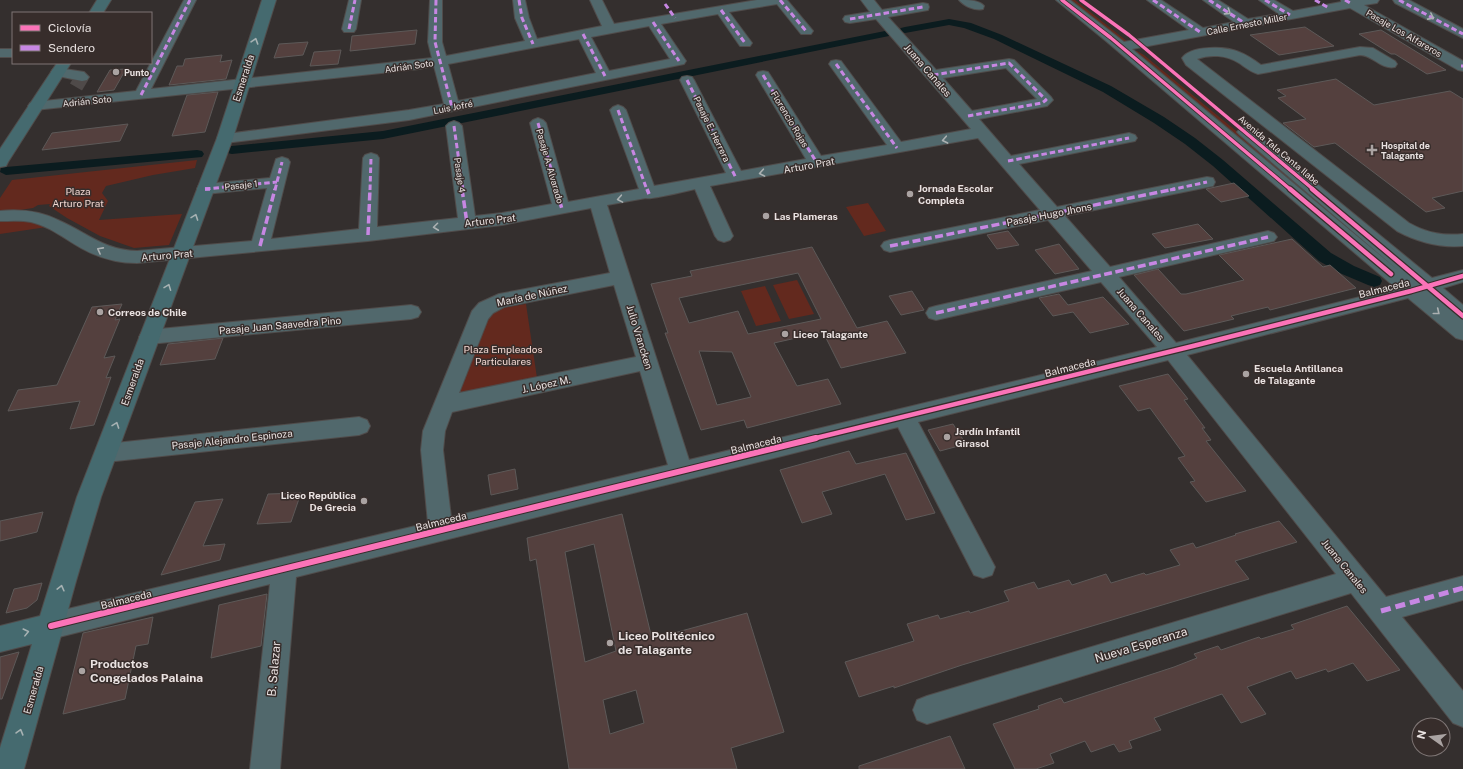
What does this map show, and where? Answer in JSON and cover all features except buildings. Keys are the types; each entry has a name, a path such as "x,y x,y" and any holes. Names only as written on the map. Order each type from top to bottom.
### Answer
{"main road":[{"path":"97,12 104,0"},
{"name":"Esmeralda","path":"9,769 76,538 149,337 225,138 269,0"},
{"path":"0,162 61,68"},
{"name":"Balmaceda","path":"0,639 51,626"}],"street":[{"path":"141,95 190,0"},
{"path":"349,29 354,0"},
{"path":"436,0 434,38 452,107"},
{"path":"519,0 522,18 533,44"},
{"path":"596,0 610,29"},
{"path":"780,0 806,31"},
{"name":"Adrián Soto","path":"37,104 141,95 391,69 780,0"},
{"name":"Juana Canales","path":"867,0 1172,351 1463,713"},
{"path":"965,0 978,6"},
{"name":"Avenida Tala Canta Ilabe","path":"1062,0 1420,288 1463,316"},
{"name":"Avenida Tala Canta Ilabe","path":"1081,0 1139,44 1420,288 1463,333"},
{"path":"1153,0 1200,32"},
{"path":"1209,0 1246,24"},
{"path":"1265,0 1290,15"},
{"path":"1315,0 1329,8"},
{"name":"Calle Ernesto Miller","path":"1121,47 1329,8 1348,2 1373,0"},
{"path":"1399,0 1463,34"},
{"name":"Pasaje Los Alfareros","path":"1348,2 1462,66"},
{"path":"665,4 675,18"},
{"path":"850,19 923,8"},
{"path":"721,10 745,42"},
{"name":"Luis Jofré","path":"225,138 374,120 452,107 679,61 653,22"},
{"path":"583,34 605,76"},
{"path":"1390,64 1364,50 1258,70 1236,54 1227,52 1220,51 1194,55 1189,58 1191,62 1214,81 1259,114 1403,227 1416,235 1431,240 1449,242 1463,240"},
{"path":"0,53 12,53"},
{"path":"933,75 1009,63 1046,100 1042,103 968,116"},
{"path":"836,64 897,148"},
{"path":"37,104 72,90 79,82 79,75 61,68"},
{"name":"Florencio Rojas","path":"763,75 817,163"},
{"name":"Pasaje E. Herrera","path":"687,80 736,178"},
{"path":"618,110 649,194"},
{"name":"Pasaje A. Alvarado","path":"538,123 562,209"},
{"name":"Pasaje 4","path":"454,126 467,223"},
{"name":"Arturo Prat","path":"0,216 23,215 42,219 113,256 128,258 260,246 502,219 649,194 983,132"},
{"path":"1008,161 1129,138"},
{"path":"368,234 371,158"},
{"path":"260,246 282,162"},
{"name":"Pasaje 1","path":"205,189 277,182"},
{"name":"Pasaje Hugo Jhons","path":"890,246 1207,182"},
{"path":"701,184 724,236"},
{"name":"Julio Vrancken","path":"598,203 682,472"},
{"path":"936,313 1268,237"},
{"name":"Balmaceda","path":"51,626 1172,351 1463,276"},
{"name":"María de Núñez","path":"441,531 432,450 434,431 477,321 486,308 508,299 621,277"},
{"name":"Pasaje Juan Saavedra Pino","path":"149,337 411,312"},
{"name":"J. López M.","path":"444,406 647,362"},
{"path":"904,417 983,567"},
{"name":"Pasaje Alejandro Espinoza","path":"106,453 359,426"},
{"name":"B. Salazar","path":"265,769 284,569"},
{"name":"Nueva Esperanza","path":"927,710 1356,580"},
{"path":"1381,611 1463,588"}],"green space":[{"path":"1068,0 1075,0 1128,42 1123,42"},
{"path":"1137,51 1144,55 1401,267 1391,270 1132,52"},
{"name":"Plaza Arturo Prat","path":"197,160 195,168 153,175 106,186 102,193 108,201 99,220 182,214 169,245 134,248 100,236 67,218 49,206 50,204 0,213 0,198 12,180"},
{"path":"868,203 886,231 864,236 846,207"},
{"path":"30,220 47,227 0,234 0,221"},
{"path":"797,280 814,314 789,319 773,285"},
{"path":"765,286 781,321 756,326 741,291"},
{"name":"Plaza Empleados Particulares","path":"526,304 537,378 452,397 488,314 502,308"}],"waterway":[{"path":"905,30 949,22 967,25 998,37 1107,89 1159,120 1190,141 1218,163 1325,257 1348,270 1374,281"},
{"path":"232,150 383,135 885,34"},
{"path":"6,171 197,154"}],"tunnel":[{"path":"76,87 82,77"}],"marked path":[{"path":"141,95 190,0"},
{"path":"349,29 355,0"},
{"path":"436,0 435,42 452,107"},
{"path":"519,0 522,18 533,44"},
{"path":"780,0 806,31"},
{"path":"1153,0 1200,32"},
{"path":"1209,0 1246,24"},
{"path":"1265,0 1290,15"},
{"path":"1315,0 1329,8"},
{"path":"1345,0 1352,4"},
{"path":"1399,0 1463,34"},
{"path":"665,4 675,18"},
{"path":"850,19 923,7"},
{"path":"721,10 745,43"},
{"path":"653,22 679,61"},
{"path":"583,34 605,76"},
{"path":"933,75 1009,63 1046,100 1042,103 968,116"},
{"path":"836,64 897,148"},
{"path":"763,75 817,163"},
{"path":"687,80 736,178"},
{"path":"618,110 649,194"},
{"path":"538,123 562,209"},
{"path":"454,126 467,223"},
{"path":"1008,161 1129,138"},
{"path":"368,235 371,158"},
{"path":"260,246 282,162"},
{"path":"205,189 277,182"},
{"path":"890,246 1207,182"},
{"path":"936,313 1268,237"},
{"path":"1381,611 1463,588"}],"cycle path":[{"path":"1062,0 1111,38 1391,274"},
{"path":"1081,0 1129,35 1463,316"},
{"path":"51,626 1193,346 1411,291 1463,276"}],"place":[{"name":"Punto","path":"116,72"},
{"name":"Hospital de Talagante","path":"1372,150"},
{"name":"Jornada Escolar Completa","path":"910,194"},
{"name":"Las Plameras","path":"766,216"},
{"name":"Correos de Chile","path":"100,312"},
{"name":"Liceo Talagante","path":"785,334"},
{"name":"Escuela Antillanca de Talagante","path":"1246,374"},
{"name":"Jardín Infantil Girasol","path":"947,437"},
{"name":"Liceo República De Grecia","path":"364,501"},
{"name":"Liceo Politécnico de Talagante","path":"610,643"},
{"name":"Productos Congelados Palaina","path":"82,671"}]}
